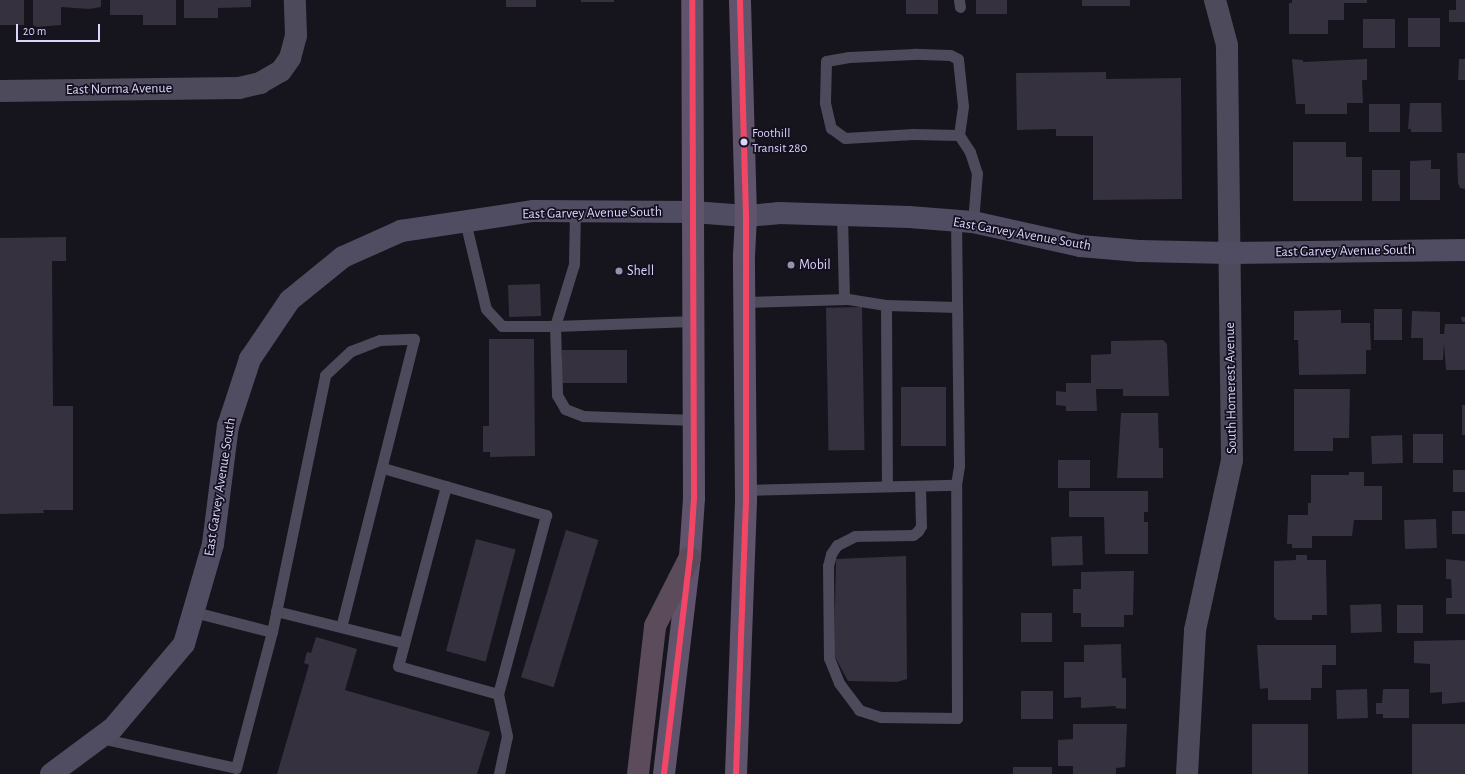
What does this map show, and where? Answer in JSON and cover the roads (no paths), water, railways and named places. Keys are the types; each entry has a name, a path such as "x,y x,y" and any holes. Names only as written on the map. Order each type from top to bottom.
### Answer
{"highway":[{"path":"638,774 655,626 690,557"}],"main road":[{"path":"664,774 690,557 694,498 692,0"},
{"path":"736,774 746,490 744,302 746,216 740,0"}],"street":[{"name":"East Norma Avenue","path":"0,91 239,88 260,83 281,71 290,58 296,35 294,0"},
{"name":"South Homerest Avenue","path":"1187,774 1195,630 1232,460 1227,45 1215,0"},
{"name":"East Garvey Avenue South","path":"52,774 113,728 184,644 213,544 228,426 250,359 290,300 343,257 401,231 534,211 693,212 746,216 778,213 965,222 1080,246 1139,251 1229,253 1465,250"}],"lane":[{"path":"920,486 921,526 913,535 855,536 837,545 831,554 828,566 829,658 839,683 859,710 881,717 957,718 956,485 959,465 957,307 965,222 977,173 970,152 959,135 963,106 958,59 950,55 914,54 849,57 826,61 825,103 831,128 846,138 913,134 959,135"},
{"path":"575,211 574,264 555,326 557,395 564,409 583,416 694,420"},
{"path":"842,215 844,299"},
{"path":"465,221 486,309 502,326 555,326 693,321"},
{"path":"744,302 844,299 886,305 957,307"},
{"path":"886,305 887,485"},
{"path":"100,738 235,771 272,632 325,375 351,351 380,340 414,339 383,468 341,627"},
{"path":"383,468 546,515 498,694 507,736 498,774"},
{"path":"746,490 887,485 956,485"},
{"path":"446,486 398,666 498,694"},
{"path":"276,611 404,643"},
{"path":"194,612 272,632"}],"place":[{"name":"Foothill Transit 280","path":"744,142"},
{"name":"Mobil","path":"791,265"},
{"name":"Shell","path":"619,271"}]}
